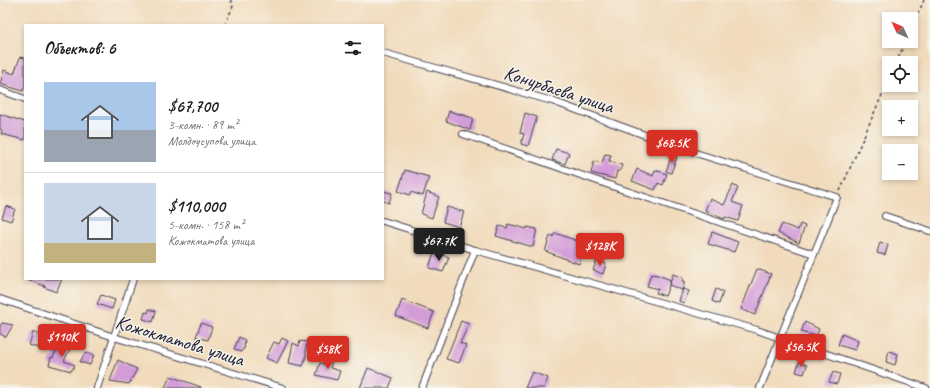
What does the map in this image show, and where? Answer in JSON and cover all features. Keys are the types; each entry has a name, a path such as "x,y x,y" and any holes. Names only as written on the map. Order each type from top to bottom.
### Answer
{"street":[{"name":"Конурбаева улица","path":"384,53 552,101 686,150 837,198"},
{"path":"0,90 24,99"},
{"path":"464,134 814,254"},
{"path":"760,388 837,198"},
{"path":"885,216 930,231"},
{"path":"384,221 475,250 757,330 926,388"},
{"path":"422,388 475,250"},
{"path":"97,388 134,280"},
{"name":"Кожокматова улица","path":"0,299 114,337 283,388"}],"path":[{"path":"225,24 233,6 231,0"},
{"path":"918,14 924,0"},
{"path":"837,198 883,92"}],"building":[{"path":"20,57 24,58 23,91 0,84 4,70 14,74"},
{"path":"449,111 473,118 470,130 446,121"},
{"path":"525,113 537,117 528,146 521,144 524,134 520,133"},
{"path":"0,114 24,122 24,140 1,134 2,130 0,129"},
{"path":"556,149 569,153 565,164 552,160"},
{"path":"605,154 611,155 609,161 622,165 620,171 617,171 615,179 591,173 594,161 602,163"},
{"path":"672,155 677,157 671,173 666,171"},
{"path":"637,169 653,176 655,170 667,174 663,185 658,183 655,190 632,181"},
{"path":"405,170 429,177 423,196 411,192 410,195 398,191"},
{"path":"733,185 738,188 732,202 743,206 738,221 725,217 724,219 705,210 710,199 724,205"},
{"path":"384,191 392,193 389,203 384,201"},
{"path":"427,192 439,197 432,218 421,214"},
{"path":"6,206 15,209 11,221 2,218"},
{"path":"447,207 464,212 459,227 443,222"},
{"path":"508,224 527,229 527,227 537,229 533,247 496,236 499,226 507,228"},
{"path":"782,224 798,230 800,224 805,226 799,243 778,233"},
{"path":"712,232 738,242 734,252 708,244"},
{"path":"555,233 586,244 579,264 545,251 550,236 553,237"},
{"path":"880,242 888,245 885,255 877,253"},
{"path":"434,252 449,257 443,272 429,268"},
{"path":"597,260 606,264 603,274 593,270"},
{"path":"757,269 771,274 755,315 741,309"},
{"path":"651,274 671,280 665,296 656,293 658,289 647,286"},
{"path":"673,274 683,278 682,281 685,282 682,290 669,285"},
{"path":"27,280 62,280 56,292 44,287 45,286"},
{"path":"683,289 689,291 684,303 679,301"},
{"path":"716,289 723,292 719,304 712,301"},
{"path":"101,295 115,300 112,309 97,304"},
{"path":"402,300 434,312 428,328 396,316"},
{"path":"149,309 156,311 153,322 143,319 145,312 148,313"},
{"path":"461,321 469,324 460,343 466,345 459,363 446,359"},
{"path":"805,322 819,329 816,336 801,332"},
{"path":"2,323 13,325 6,337 0,334 0,326"},
{"path":"201,323 212,327 208,340 196,337"},
{"path":"33,332 43,337 38,348 29,345"},
{"path":"842,334 858,341 855,350 838,345"},
{"path":"239,337 245,340 244,349 241,352 234,349"},
{"path":"282,338 288,341 277,363 266,358 274,342 279,344"},
{"path":"300,341 308,342 303,366 289,363 293,343 299,346"},
{"path":"60,342 71,347 64,361 75,365 71,371 49,365 51,357 53,358"},
{"path":"889,351 898,354 895,365 886,362"},
{"path":"85,353 94,355 90,365 80,362"},
{"path":"327,356 333,358 330,368 340,371 337,380 316,375 320,363 324,364"},
{"path":"118,360 137,369 129,384 110,381"},
{"path":"799,362 807,365 804,374 796,372"},
{"path":"368,368 393,378 389,388 360,388"},
{"path":"532,372 548,378 544,388 525,388"},
{"path":"833,372 840,374 837,384 829,382"},
{"path":"170,376 201,387 201,388 165,388"}]}
